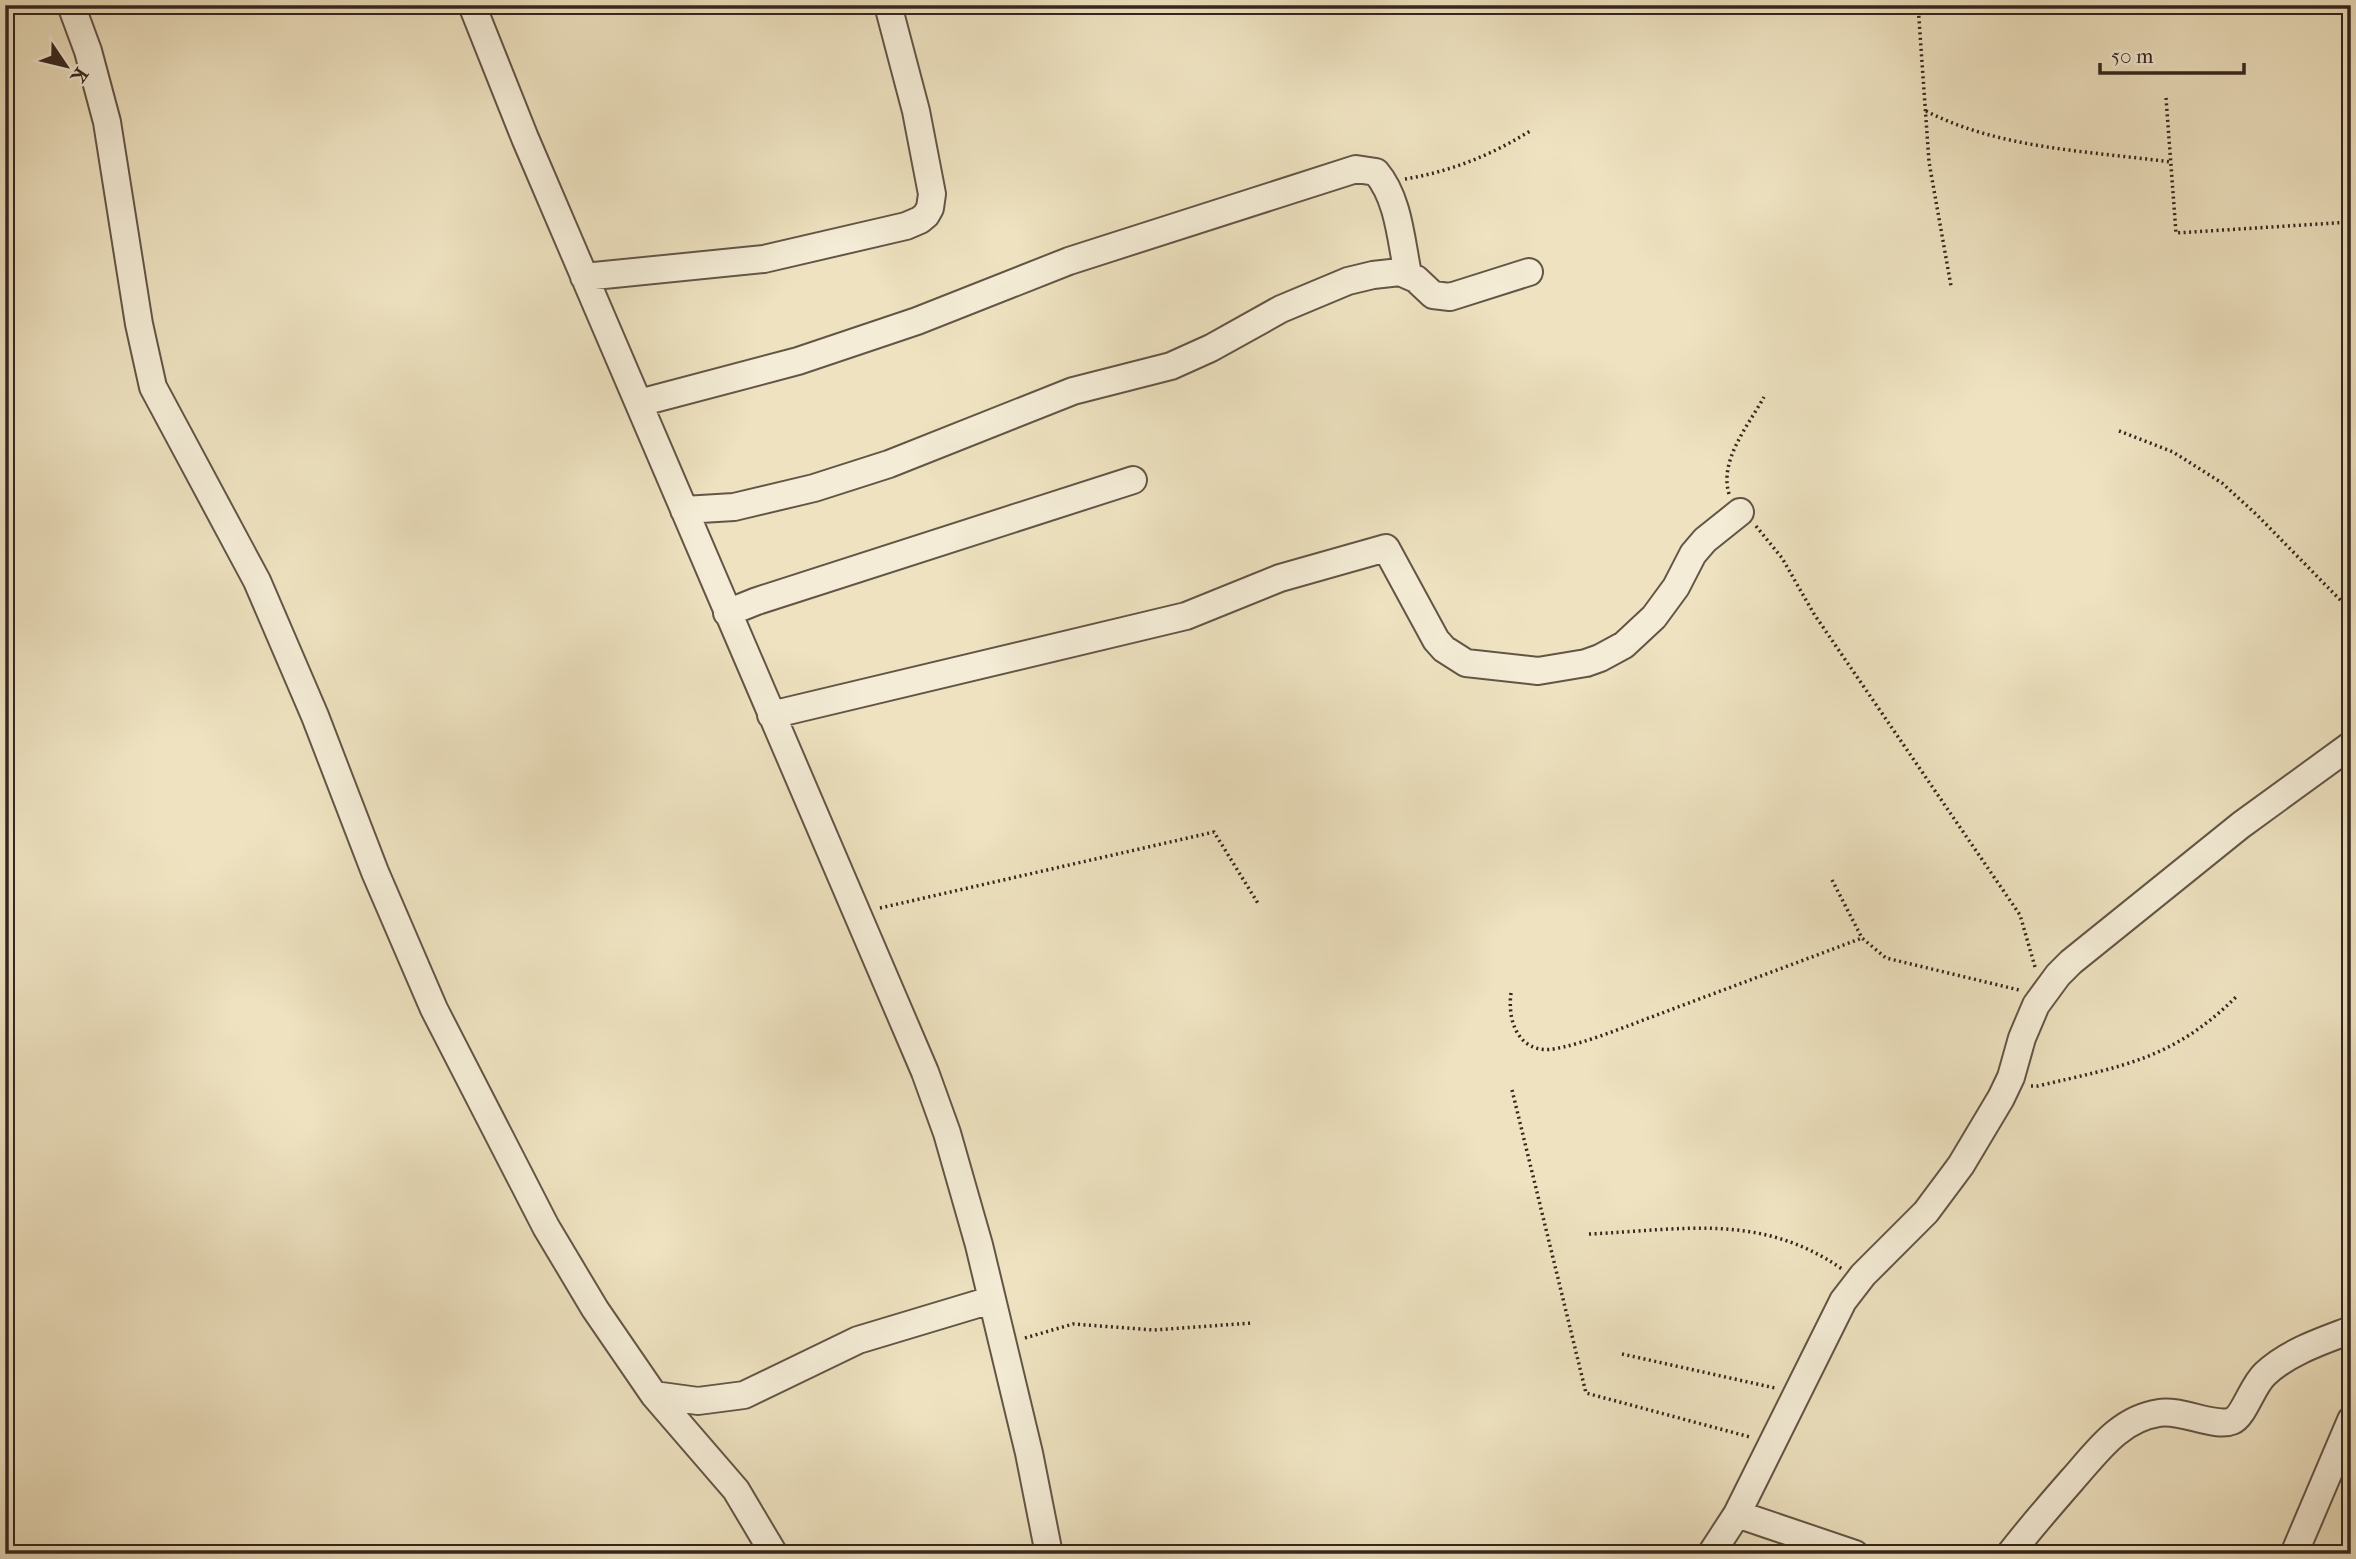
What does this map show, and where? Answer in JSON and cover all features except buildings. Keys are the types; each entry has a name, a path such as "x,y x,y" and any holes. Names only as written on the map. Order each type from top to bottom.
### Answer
{"street":[{"path":"71,5 88,51 107,122 139,324 153,387 257,581 315,716 375,872 433,1009 546,1227 596,1309 654,1395 736,1490 774,1554"},
{"path":"472,5 524,138 920,1060 947,1133 970,1211 1029,1452 1049,1554"},
{"path":"584,277 764,259 905,226 920,220 930,208 932,194 916,111 888,5"},
{"path":"639,403 798,361 917,321 1069,261 1356,169 1376,172 1386,184 1397,218 1408,274"},
{"path":"684,510 734,507 814,488 889,464 1073,391 1171,366 1211,348 1281,309 1348,281 1392,272 1408,274 1433,295 1450,297 1529,272"},
{"path":"727,613 1133,480"},
{"path":"771,715 1186,616 1280,578 1386,548 1436,640 1454,657 1478,666 1538,671 1562,668 1600,659 1632,639 1666,602 1705,540 1740,512"},
{"path":"1711,1554 1737,1514 1835,1316 1857,1282 1906,1234 1944,1188 1975,1142 2007,1085 2028,1021 2042,995 2071,962 2241,825 2351,745"},
{"path":"654,1395 698,1401 744,1395 858,1340 991,1300"},
{"path":"2010,1554 2098,1449 2122,1428 2145,1416 2173,1411 2217,1422 2230,1422 2241,1414 2253,1388 2275,1365 2351,1330"},
{"path":"2294,1554 2351,1420"},
{"path":"1737,1514 1855,1554"}],"path":[{"path":"1918,5 1929,162 1951,286"},
{"path":"2166,98 2176,233 2351,222"},
{"path":"1926,111 1962,128 2009,141 2171,162"},
{"path":"1386,184 1433,173 1480,157 1505,147 1530,131"},
{"path":"1764,397 1729,460 1727,487 1740,512 1755,525 1782,558 1814,614 2020,915 2042,995 1897,962 1876,951 1863,938 1832,880"},
{"path":"2119,431 2173,452 2222,483 2351,611"},
{"path":"857,913 1214,832 1259,905"},
{"path":"1511,993 1511,1017 1520,1036 1534,1048 1552,1050 1607,1033 1863,938"},
{"path":"2007,1085 2038,1086 2132,1064 2198,1031 2236,997"},
{"path":"1512,1090 1586,1393 1773,1443"},
{"path":"1589,1234 1705,1228 1748,1230 1808,1248 1857,1282"},
{"path":"1003,1344 1073,1324 1154,1330 1252,1323"},
{"path":"1622,1354 1798,1393"}]}
